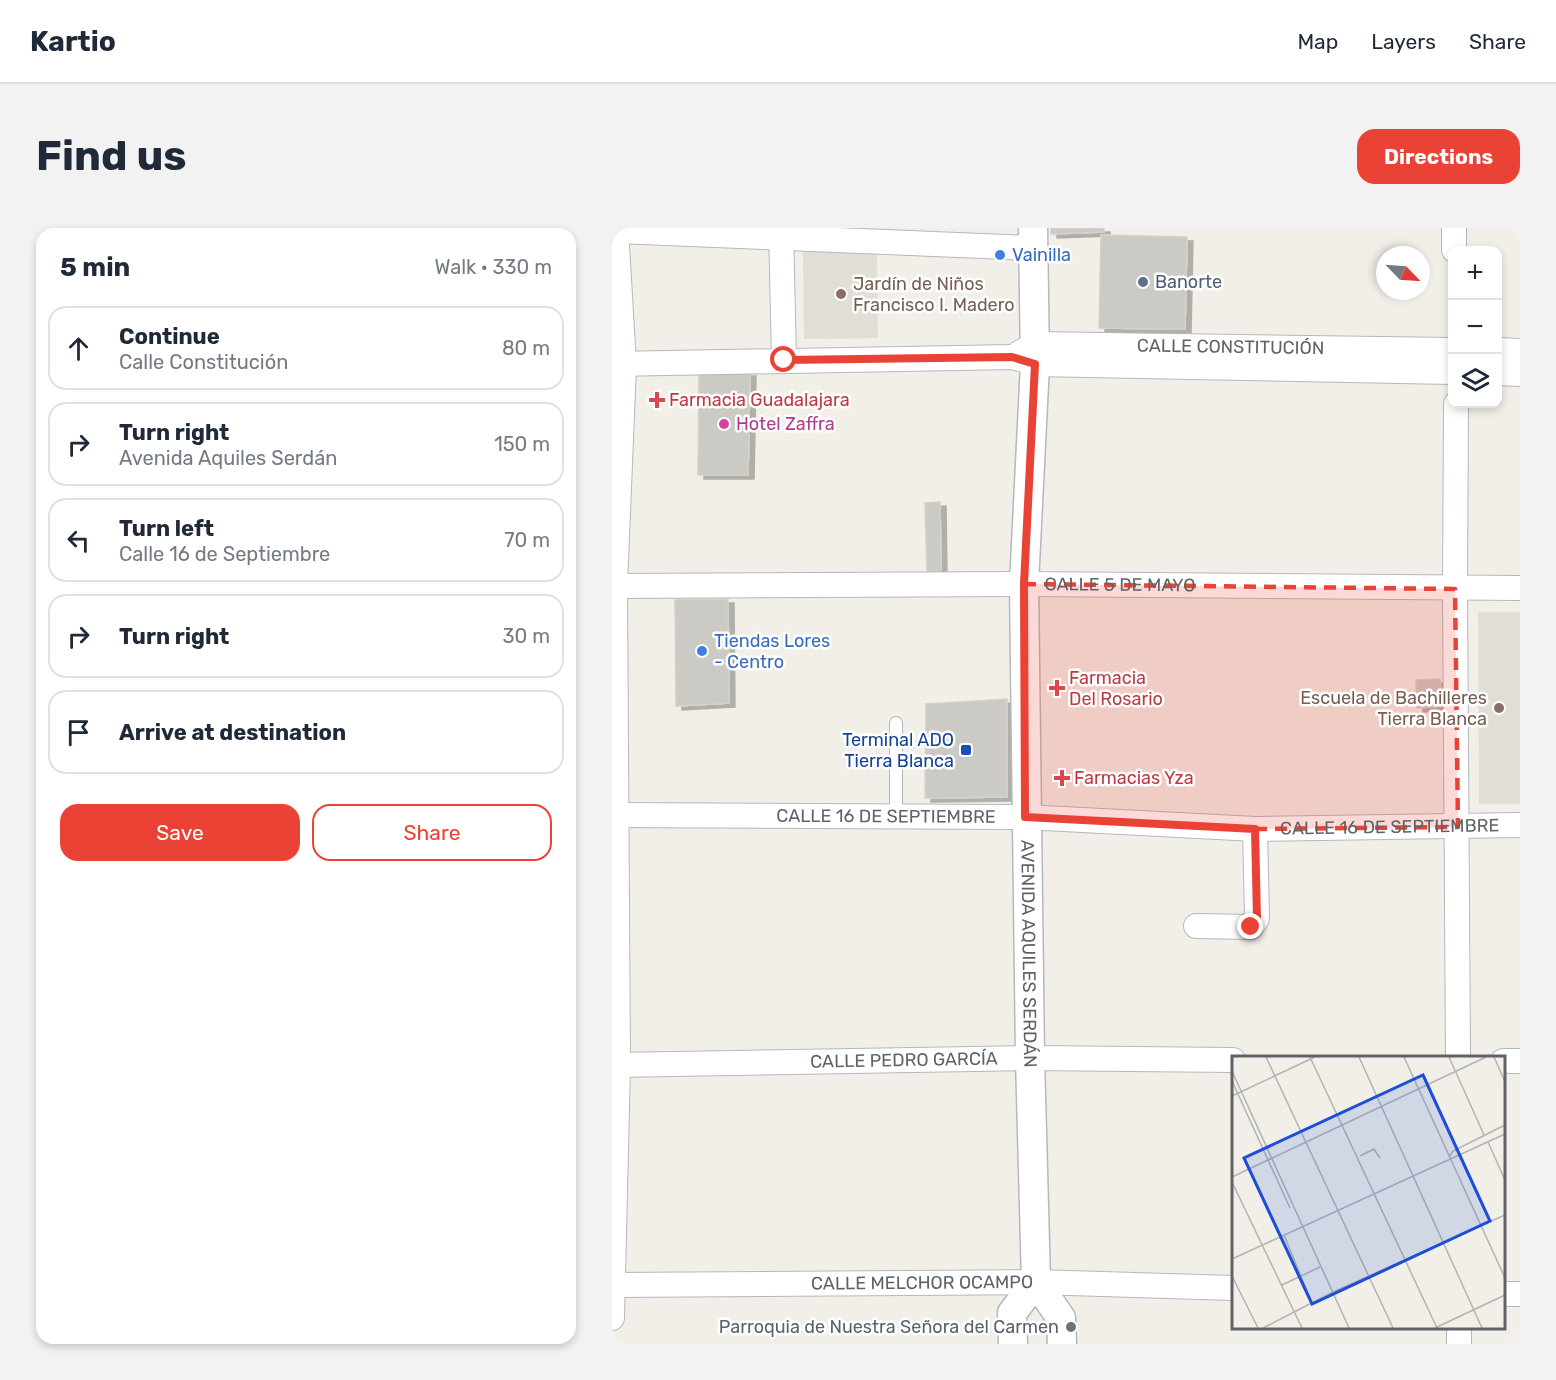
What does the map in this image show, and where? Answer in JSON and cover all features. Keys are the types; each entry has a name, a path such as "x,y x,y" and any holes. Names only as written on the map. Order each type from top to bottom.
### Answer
{"street":[{"path":"1454,228 1454,246"},
{"path":"612,1318 615,1065 614,586 618,364 616,229 1033,238"},
{"path":"781,233 784,360"},
{"name":"AVENIDA AQUILES SERDÁN","path":"1033,238 1027,355 1024,584 1025,817 1036,1282"},
{"name":"CALLE CONSTITUCIÓN","path":"618,364 1027,355 1448,350"},
{"path":"1502,350 1520,351"},
{"name":"CALLE CONSTITUCIÓN","path":"1027,355 1448,372"},
{"path":"1502,374 1520,374"},
{"path":"1456,408 1458,1056"},
{"name":"CALLE 5 DE MAYO","path":"614,586 1024,584 1520,588"},
{"name":"CALLE 16 DE SEPTIEMBRE","path":"614,815 1025,817 1255,829 1520,825"},
{"path":"1196,926 1251,927 1257,919 1255,829"},
{"name":"CALLE PEDRO GARCÍA","path":"615,1065 1030,1058 1232,1060"},
{"path":"1013,1344 1012,1313 1036,1282 1061,1318 1062,1344"},
{"name":"CALLE MELCHOR OCAMPO","path":"613,1285 1036,1282 1232,1288"}],"lane":[{"path":"896,816 897,723"}],"highlighted area":[{"path":"1024,584 1455,589 1458,827 1255,829 1025,817"}],"shaded area":[{"name":"Jardín de Niños Francisco I. Madero","path":"803,249 877,249 878,338 804,339"},
{"name":"Escuela de Bachilleres Tierra Blanca","path":"1478,612 1520,612 1520,804 1479,804"}],"building":[{"path":"1051,228 1104,228 1104,232 1051,234"},
{"name":"Banorte","path":"1101,235 1187,237 1185,329 1099,328"},
{"name":"Hotel Zaffra","path":"699,372 750,372 748,475 698,475"},
{"path":"940,502 941,571 927,571 925,503"},
{"name":"Tiendas Lores - Centro","path":"728,599 729,703 676,706 675,600"},
{"path":"1440,679 1441,706 1417,708 1416,680"},
{"name":"Terminal ADO Tierra Blanca","path":"1007,699 1007,797 925,798 926,704"}],"place":[{"name":"Vainilla","path":"1000,255"},
{"name":"Banorte","path":"1143,282"},
{"name":"Jardín de Niños Francisco I. Madero","path":"841,294"},
{"name":"Farmacia Guadalajara","path":"657,400"},
{"name":"Hotel Zaffra","path":"724,424"},
{"name":"Tiendas Lores - Centro","path":"702,651"},
{"name":"Farmacia Del Rosario","path":"1057,688"},
{"name":"Escuela de Bachilleres Tierra Blanca","path":"1499,708"},
{"name":"Terminal ADO Tierra Blanca","path":"966,750"},
{"name":"Farmacias Yza","path":"1062,778"},
{"name":"Parroquia de Nuestra Señora del Carmen","path":"1071,1327"}],"route":[{"path":"784,360 1012,357 1035,364 1024,584 1025,817 1255,829 1257,919 1251,927"}]}
